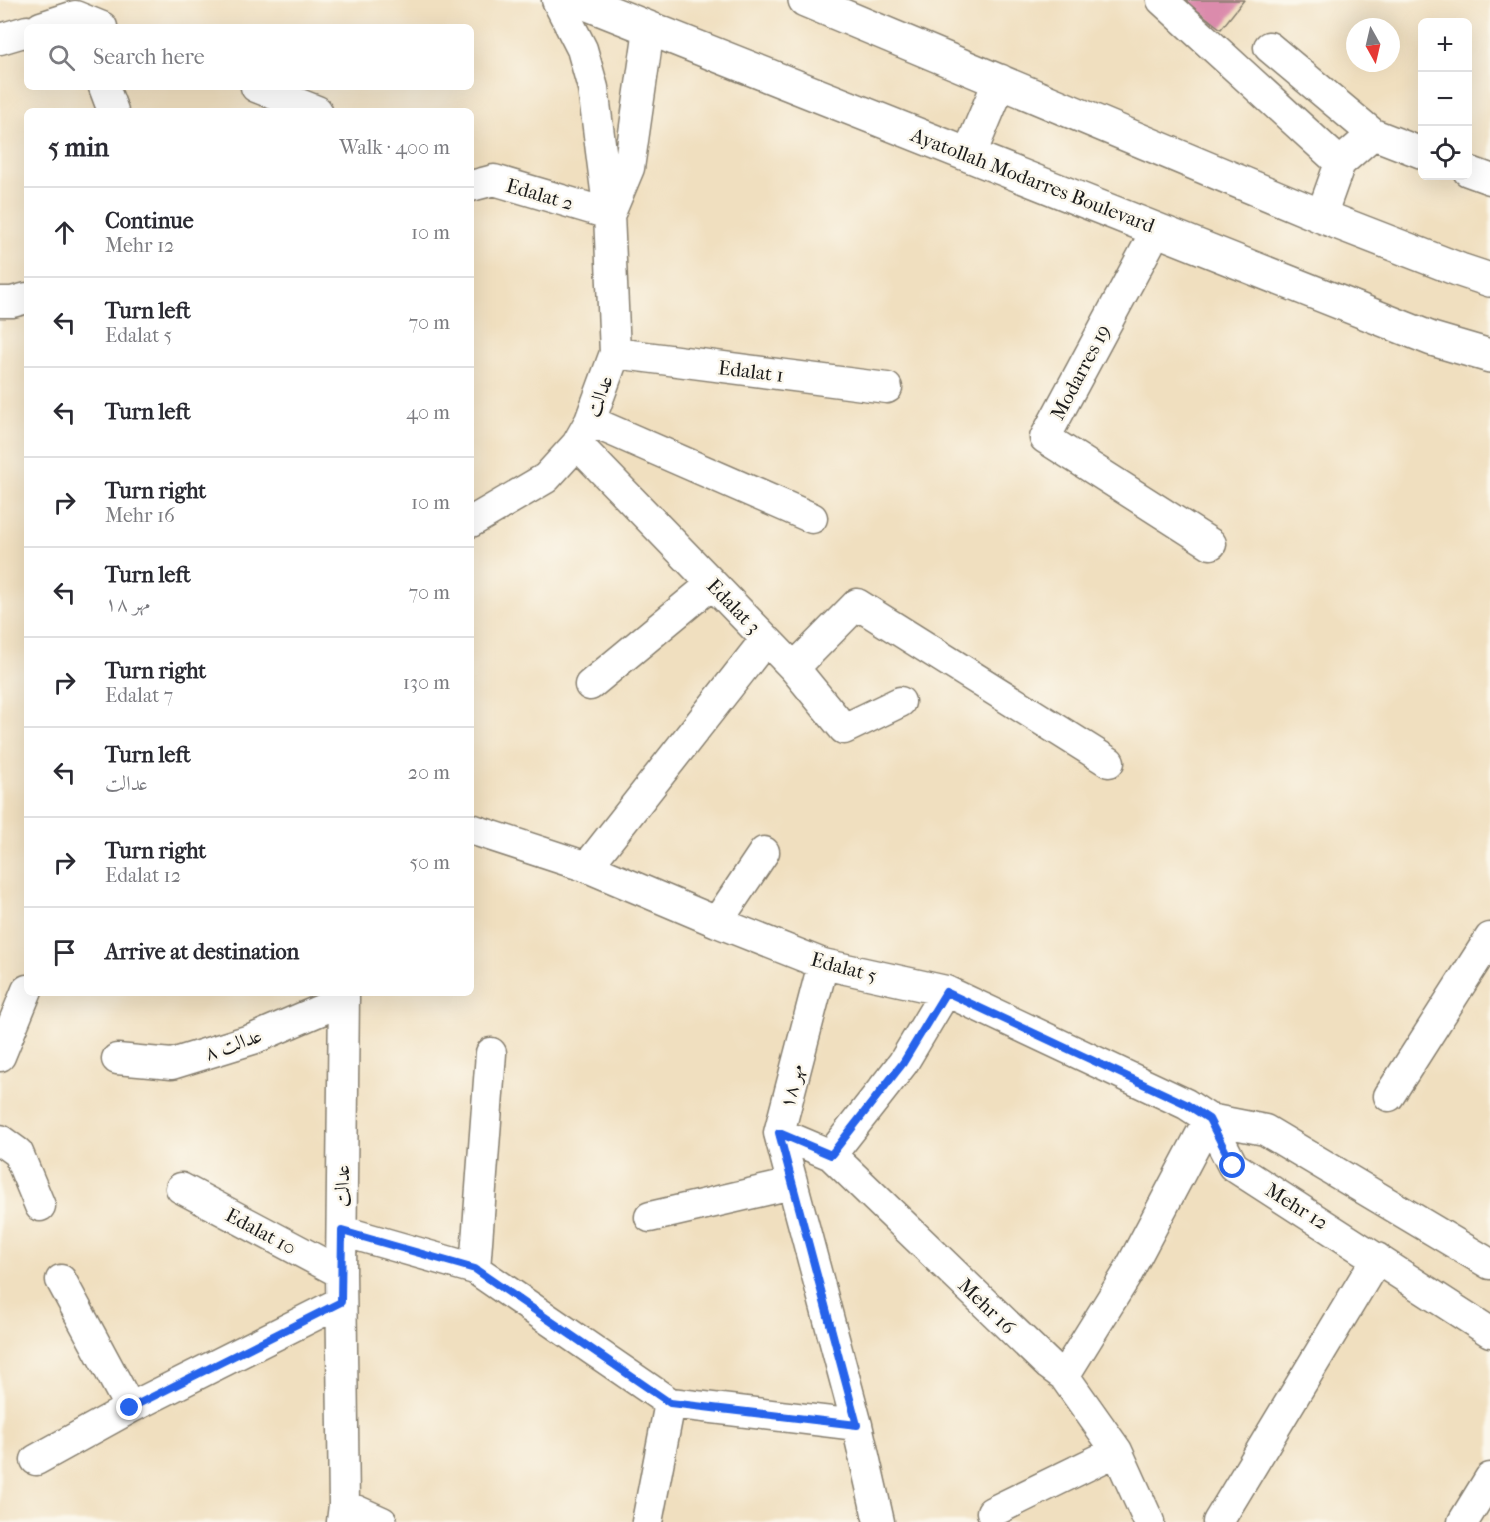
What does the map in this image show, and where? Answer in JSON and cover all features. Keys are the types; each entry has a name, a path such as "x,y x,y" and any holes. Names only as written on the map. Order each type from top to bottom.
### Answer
{"main road":[{"name":"Ayatollah Modarres Boulevard","path":"579,0 1432,339 1490,356"},
{"path":"805,0 1321,216 1490,280"},
{"path":"969,155 1000,81"}],"street":[{"name":"عدالت","path":"474,520 546,478 583,432 615,353 609,214 593,88 582,49 557,0"},
{"path":"1162,0 1340,163"},
{"name":"عدالت","path":"609,214 629,168 649,29"},
{"path":"0,39 24,32"},
{"path":"1269,47 1373,134 1418,151"},
{"path":"105,90 112,108"},
{"path":"264,90 309,108"},
{"path":"1321,216 1340,163 1373,134"},
{"path":"1472,173 1490,179"},
{"name":"Edalat 2","path":"479,179 609,214"},
{"name":"Modarres 19","path":"1157,229 1046,438 1212,544"},
{"path":"0,302 24,298"},
{"name":"Edalat 1","path":"615,353 887,388"},
{"path":"583,432 812,518"},
{"name":"Edalat 3","path":"583,432 712,584 794,668 844,729 900,702"},
{"path":"590,685 712,584"},
{"path":"794,668 858,604 1109,762"},
{"path":"587,867 766,639"},
{"name":"Edalat 5","path":"474,830 587,867 822,964 946,992 1186,1104 1209,1119"},
{"path":"717,922 764,852"},
{"path":"1389,1096 1490,938"},
{"name":"مهر ۱۸","path":"822,964 779,1133 857,1425 879,1522"},
{"path":"831,1155 903,1063 946,992"},
{"path":"1,1051 24,996"},
{"name":"عدالت","path":"343,1514 341,1273 344,997"},
{"name":"عدالت ۸","path":"117,1059 171,1064 253,1039 344,997"},
{"path":"475,1269 491,1053"},
{"path":"1064,1376 1126,1276 1209,1119 1265,1131 1487,1254"},
{"name":"Mehr 12","path":"1209,1119 1233,1166 1490,1332"},
{"name":"Mehr 16","path":"779,1133 831,1155 1049,1365 1064,1376 1117,1451 1149,1522"},
{"path":"0,1140 18,1153 40,1206"},
{"path":"650,1217 792,1184"},
{"name":"Edalat 10","path":"181,1188 341,1273"},
{"path":"342,1231 475,1269 670,1403 857,1425"},
{"path":"1218,1522 1377,1258"},
{"path":"61,1280 130,1408"},
{"path":"36,1460 130,1408 341,1302"},
{"path":"646,1522 670,1403"},
{"path":"992,1512 1117,1451"},
{"path":"1463,1522 1490,1478"},
{"path":"343,1514 382,1522"}],"building":[{"path":"1184,0 1244,0 1221,29"}],"route":[{"path":"130,1408 341,1302 342,1231 475,1269 670,1403 857,1425 779,1133 831,1155 903,1063 946,992 1186,1104 1209,1119 1233,1166"}]}
